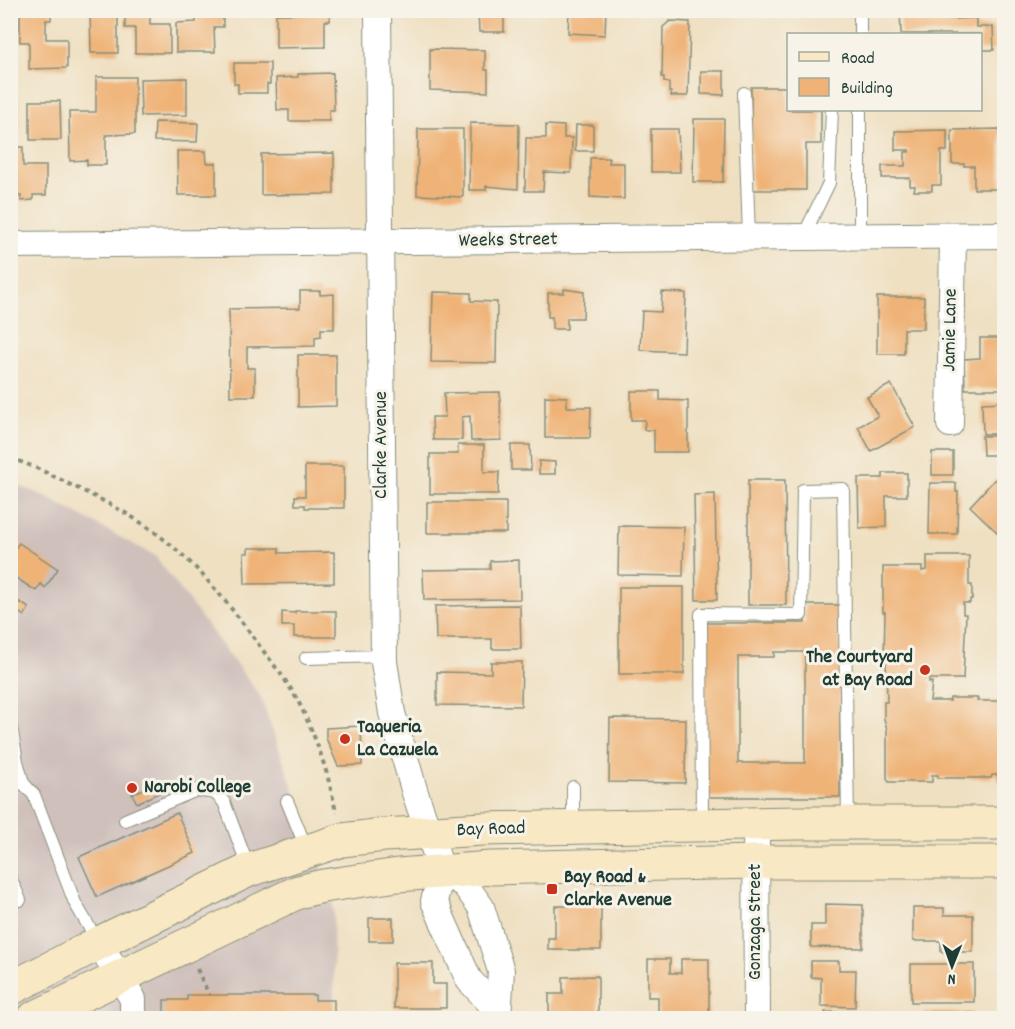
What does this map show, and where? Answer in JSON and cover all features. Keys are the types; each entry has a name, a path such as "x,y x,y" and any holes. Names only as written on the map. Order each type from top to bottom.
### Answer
{"main road":[{"name":"Bay Road","path":"10,989 249,870 342,840 430,832 573,828 1005,823"},
{"name":"Bay Road","path":"34,1018 298,892 322,886 387,876 501,868 756,862 1005,862"}],"street":[{"name":"Clarke Avenue","path":"378,10 384,656 392,713 415,793 442,871"},
{"name":"Weeks Street","path":"10,244 1005,235"},
{"name":"Jamie Lane","path":"950,424 953,236"},
{"name":"Gonzaga Street","path":"756,825 757,1018"},
{"path":"442,871 465,885 481,907 501,970 498,1015 470,980 434,901 442,871"},
{"path":"99,943 133,999 133,1018"}],"lane":[{"path":"860,10 860,33"},
{"path":"744,93 749,237"},
{"path":"803,237 829,183 832,111"},
{"path":"860,111 860,236"},
{"path":"702,825 701,614 801,615 803,490 843,489 848,824"},
{"path":"306,658 384,656"},
{"path":"10,720 17,761 17,784 34,795 75,903 99,943"},
{"path":"573,787 573,828"},
{"path":"125,820 196,790 215,793 224,802 249,870"},
{"path":"287,801 307,850"},
{"path":"10,877 20,900"}],"path":[{"path":"10,458 28,464 102,500 153,531 192,565 229,604 278,670 299,703 321,753 331,783 342,840"},
{"path":"196,965 209,995"}],"shaded area":[{"path":"10,482 42,495 155,556 260,696 333,899 334,1018 11,1018"}],"building":[{"path":"10,10 15,10 16,43 10,43"},
{"path":"20,10 51,10 51,20 46,20 46,39 67,39 67,68 29,69 29,42 20,42"},
{"path":"90,10 118,10 118,53 91,53"},
{"path":"125,10 150,10 150,24 170,24 170,53 135,53 135,28 125,28"},
{"path":"196,10 223,10 223,27 214,27 215,52 176,52 176,23 196,22"},
{"path":"295,10 330,10 330,21 325,21 325,47 276,48 276,14 295,14"},
{"path":"478,10 504,10 504,32 479,32"},
{"path":"569,10 606,10 605,35 568,33"},
{"path":"900,10 952,10 952,19 976,18 976,27 993,27 994,50 982,50 982,33 901,33"},
{"path":"670,21 690,22 688,96 671,96 669,83 664,82 664,77 662,77 663,27"},
{"path":"430,49 485,50 488,92 430,90"},
{"path":"234,63 270,63 270,84 267,84 267,93 238,93 238,84 234,84"},
{"path":"701,71 724,71 724,95 701,94"},
{"path":"333,73 334,110 329,110 329,121 289,121 289,110 277,110 276,78 298,77 298,74"},
{"path":"96,77 135,77 135,134 106,135 106,165 87,165 87,160 70,161 69,112 96,112"},
{"path":"187,78 187,115 141,116 140,79"},
{"path":"751,87 787,87 787,111 821,111 821,144 806,144 806,190 751,190"},
{"path":"30,101 60,101 61,140 30,140"},
{"path":"10,102 19,102 19,125 10,125"},
{"path":"694,119 724,119 723,182 693,182"},
{"path":"155,122 198,123 197,142 154,141"},
{"path":"470,123 519,124 518,189 486,186 486,190 469,190"},
{"path":"546,125 564,126 564,138 572,138 571,173 544,172 543,191 525,191 526,138 546,138"},
{"path":"576,125 593,125 593,151 575,151"},
{"path":"418,129 463,129 463,197 417,195"},
{"path":"651,129 678,129 680,172 651,172"},
{"path":"1000,129 1001,189 974,189 974,166 952,164 952,130"},
{"path":"947,130 947,151 941,151 941,185 932,185 932,191 914,191 915,186 910,186 910,178 882,178 882,166 905,166 905,152 909,152 909,150 895,150 895,131"},
{"path":"10,147 23,147 23,166 46,166 46,195 33,195 33,200 21,201 21,196 10,196"},
{"path":"177,151 206,151 207,163 216,163 216,195 178,195"},
{"path":"334,153 334,194 261,195 261,154"},
{"path":"590,158 609,158 609,163 624,163 624,199 590,197"},
{"path":"564,289 584,292 583,318 567,318 567,329 552,329 552,317 548,317 548,293 564,293"},
{"path":"300,291 320,291 320,295 334,294 334,329 321,329 321,336 315,337 315,346 247,347 247,368 255,368 255,396 230,396 229,309 300,308"},
{"path":"433,292 471,293 471,301 497,302 496,363 431,362"},
{"path":"662,292 686,293 684,352 640,350 642,311 661,312"},
{"path":"877,297 924,297 924,329 904,329 904,354 877,354"},
{"path":"980,338 1004,338 1004,389 965,389 964,359 980,358"},
{"path":"298,355 336,355 336,406 298,407"},
{"path":"891,384 915,427 871,451 858,427 878,416 867,397"},
{"path":"631,391 660,391 660,400 688,401 688,452 654,452 654,430 644,430 645,420 631,420"},
{"path":"500,392 501,440 471,441 470,416 462,417 462,440 433,440 432,417 445,417 444,393"},
{"path":"545,396 567,397 567,407 591,407 590,438 545,438"},
{"path":"1004,402 1004,434 983,434 982,403"},
{"path":"982,436 1004,436 1004,455 983,455"},
{"path":"458,445 484,445 484,472 499,472 498,494 430,494 430,454 458,454"},
{"path":"511,445 530,445 531,470 511,470"},
{"path":"932,452 953,452 953,475 932,475"},
{"path":"539,461 555,462 555,474 539,474"},
{"path":"305,466 344,466 344,508 305,508 305,505 295,505 295,496 305,496"},
{"path":"883,473 907,473 907,496 886,496 886,527 859,528 858,478 883,478"},
{"path":"995,479 1004,488 1004,533 1001,536 970,506"},
{"path":"748,480 785,480 786,605 748,605"},
{"path":"930,483 956,483 956,492 958,492 957,534 929,534"},
{"path":"715,494 717,600 696,600 694,495"},
{"path":"427,502 506,502 506,533 427,533"},
{"path":"619,526 684,527 683,576 618,575"},
{"path":"19,543 58,569 45,588 41,584 36,591 10,574 10,555"},
{"path":"248,548 279,548 279,553 334,552 334,583 245,584 244,553 248,553"},
{"name":"The Courtyard at Bay Road","path":"927,556 969,556 969,585 972,585 970,603 963,603 963,614 966,614 963,679 929,679 929,683 932,682 930,701 978,698 977,701 1004,701 1004,781 998,781 998,775 992,775 991,778 938,778 938,775 932,775 932,782 889,782 887,779 887,729 884,719 884,702 887,702 883,567 922,567 922,571 927,570"},
{"path":"519,560 520,599 424,600 423,570 490,569 490,561"},
{"path":"619,587 684,587 684,674 619,674"},
{"path":"10,596 29,608 24,616 20,613 14,620 10,618"},
{"path":"520,605 521,649 492,649 492,639 436,639 435,606"},
{"path":"805,605 840,605 840,797 705,797 705,623 805,623","holes":["774,652 805,652 805,763 738,763 738,657 774,657"]},
{"path":"295,611 336,611 336,637 294,637 294,626 282,626 282,612 295,613"},
{"path":"491,662 522,662 521,706 437,705 437,672 491,673"},
{"path":"610,718 686,719 685,783 609,782"},
{"path":"361,726 362,765 338,766 326,738 326,728"},
{"path":"157,783 161,792 137,803 132,794"},
{"path":"177,813 195,853 97,897 79,857"},
{"path":"825,904 863,905 863,948 811,947 811,925 825,925"},
{"path":"555,906 601,906 601,950 548,950 548,938 555,938"},
{"path":"913,908 944,908 944,915 973,915 973,952 941,952 941,941 913,941"},
{"path":"369,918 393,918 393,941 369,941"},
{"path":"648,959 670,959 670,973 681,973 681,959 709,959 709,1018 658,1018 658,997 648,997"},
{"path":"811,961 839,961 839,970 856,970 855,1007 821,1006 821,978 811,977"},
{"path":"394,963 433,963 433,984 446,984 446,1008 394,1008"},
{"path":"911,964 974,964 974,1002 911,1002"},
{"path":"598,976 598,1018 549,1018 549,994 563,994 563,977"},
{"path":"187,995 315,995 315,1000 334,1000 334,1018 164,1018 164,1000 187,1000"},
{"path":"825,1012 891,1012 891,1018 825,1018"},
{"path":"924,1012 975,1013 975,1018 924,1018"}],"place":[{"name":"The Courtyard at Bay Road","path":"925,670"},
{"name":"Taqueria La Cazuela","path":"345,739"},
{"name":"Narobi College","path":"132,788"},
{"name":"Bay Road & Clarke Avenue","path":"552,889"}]}
